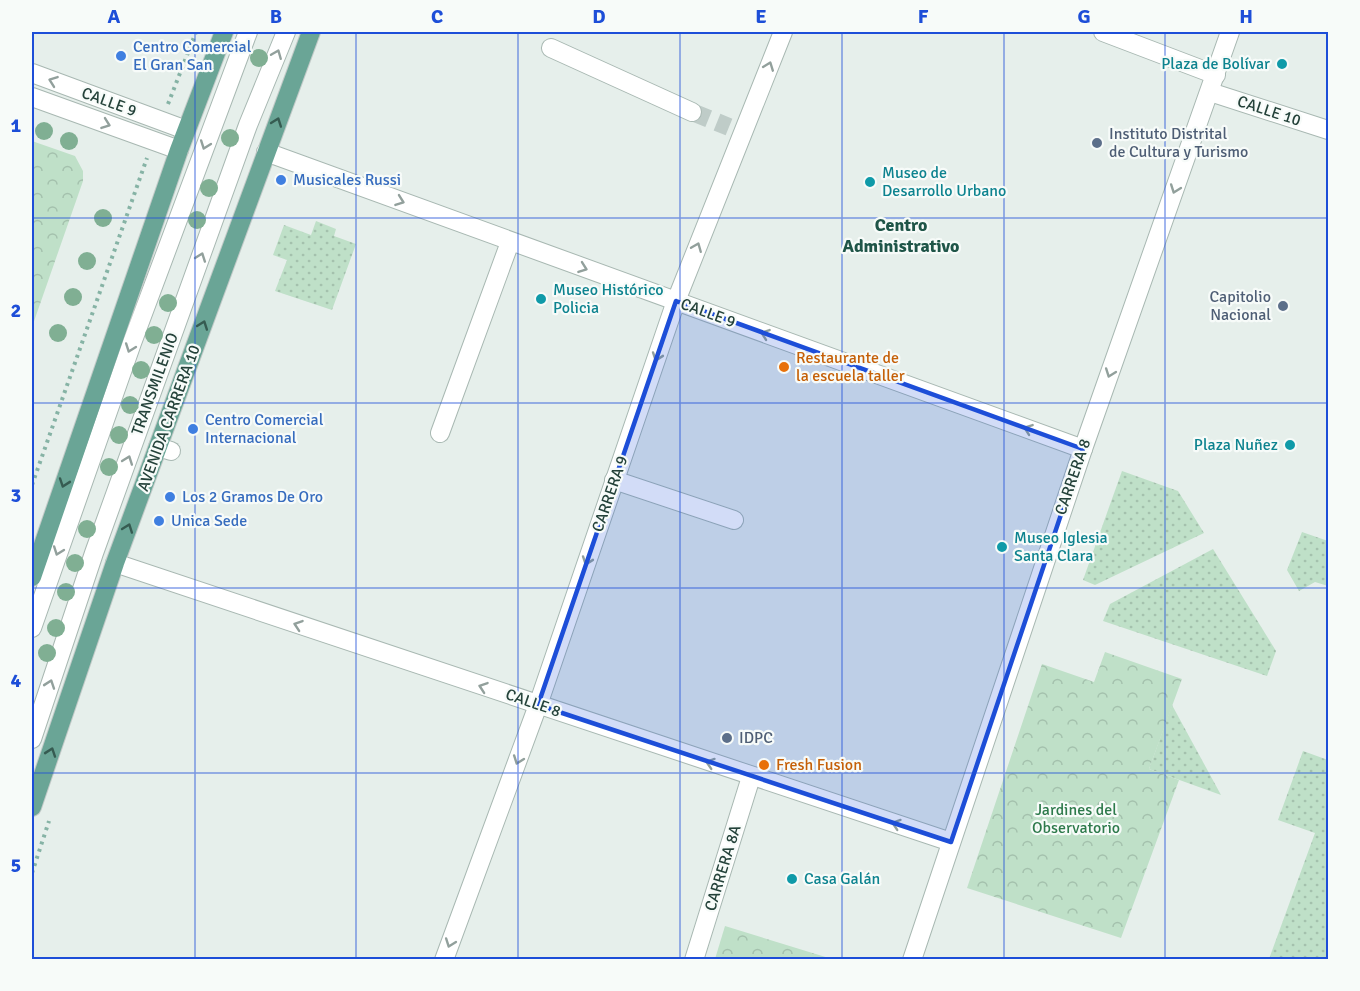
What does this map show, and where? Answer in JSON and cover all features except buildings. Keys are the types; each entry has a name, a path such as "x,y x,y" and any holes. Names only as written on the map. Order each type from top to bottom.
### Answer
{"main road":[{"path":"32,577 186,130 224,32"},
{"name":"AVENIDA CARRERA 10","path":"32,807 115,563 165,449 266,152 311,32"}],"street":[{"path":"32,628 128,354 248,32"},
{"name":"TRANSMILENIO","path":"32,739 94,553 249,125 286,32"},
{"name":"CARRERA 9","path":"444,960 538,705 736,130 783,32"},
{"name":"CALLE 10","path":"1103,32 1213,83 1329,130"},
{"name":"CARRERA 8","path":"912,960 1083,449 1230,32"},
{"path":"551,48 692,112"},
{"name":"CALLE 9","path":"32,73 186,130"},
{"name":"CALLE 9","path":"32,97 179,150"},
{"name":"CALLE 9","path":"266,152 1083,449"},
{"path":"440,433 510,242"},
{"path":"614,480 734,520"},
{"name":"CALLE 8","path":"115,563 951,842"},
{"name":"CARRERA 8A","path":"694,960 752,777"}],"path":[{"path":"161,121 196,32"},
{"path":"32,485 153,141"}],"highlighted area":[{"path":"676,301 1083,449 951,842 538,705"}],"green space":[{"path":"32,141 75,156 83,171 83,181 32,327"},
{"path":"316,221 336,229 334,236 356,244 332,310 275,291 287,260 273,255 284,225 311,235"},
{"path":"1122,471 1178,491 1204,533 1095,585 1083,580"},
{"path":"1302,532 1328,541 1328,586 1315,582 1299,591 1287,570"},
{"path":"1213,549 1276,651 1267,676 1103,621 1110,604"},
{"name":"Jardines del Observatorio","path":"1105,652 1182,679 1149,769 1179,780 1121,938 967,888 1042,664 1094,682"},
{"path":"1172,705 1221,795 1149,769"},
{"path":"1303,751 1328,760 1328,953 1326,959 1269,959 1315,833 1278,820"},
{"path":"725,926 832,959 715,959"}],"tunnel":[{"path":"692,112 729,127"}],"place":[{"name":"Centro Comercial El Gran San","path":"121,56"},
{"name":"Plaza de Bolívar","path":"1282,64"},
{"name":"Instituto Distrital de Cultura y Turismo","path":"1097,143"},
{"name":"Musicales Russi","path":"281,180"},
{"name":"Museo de Desarrollo Urbano","path":"870,182"},
{"name":"Museo Histórico Policia","path":"541,299"},
{"name":"Capitolio Nacional","path":"1283,306"},
{"name":"Restaurante de la escuela taller","path":"784,367"},
{"name":"Centro Comercial Internacional","path":"193,429"},
{"name":"Plaza Nuñez","path":"1290,445"},
{"name":"Los 2 Gramos De Oro","path":"170,497"},
{"name":"Unica Sede","path":"159,521"},
{"name":"Museo Iglesia Santa Clara","path":"1002,547"},
{"name":"IDPC","path":"727,738"},
{"name":"Fresh Fusion","path":"764,765"},
{"name":"Casa Galán","path":"792,879"}],"district":[{"name":"Centro Administrativo","path":"901,235"}]}
